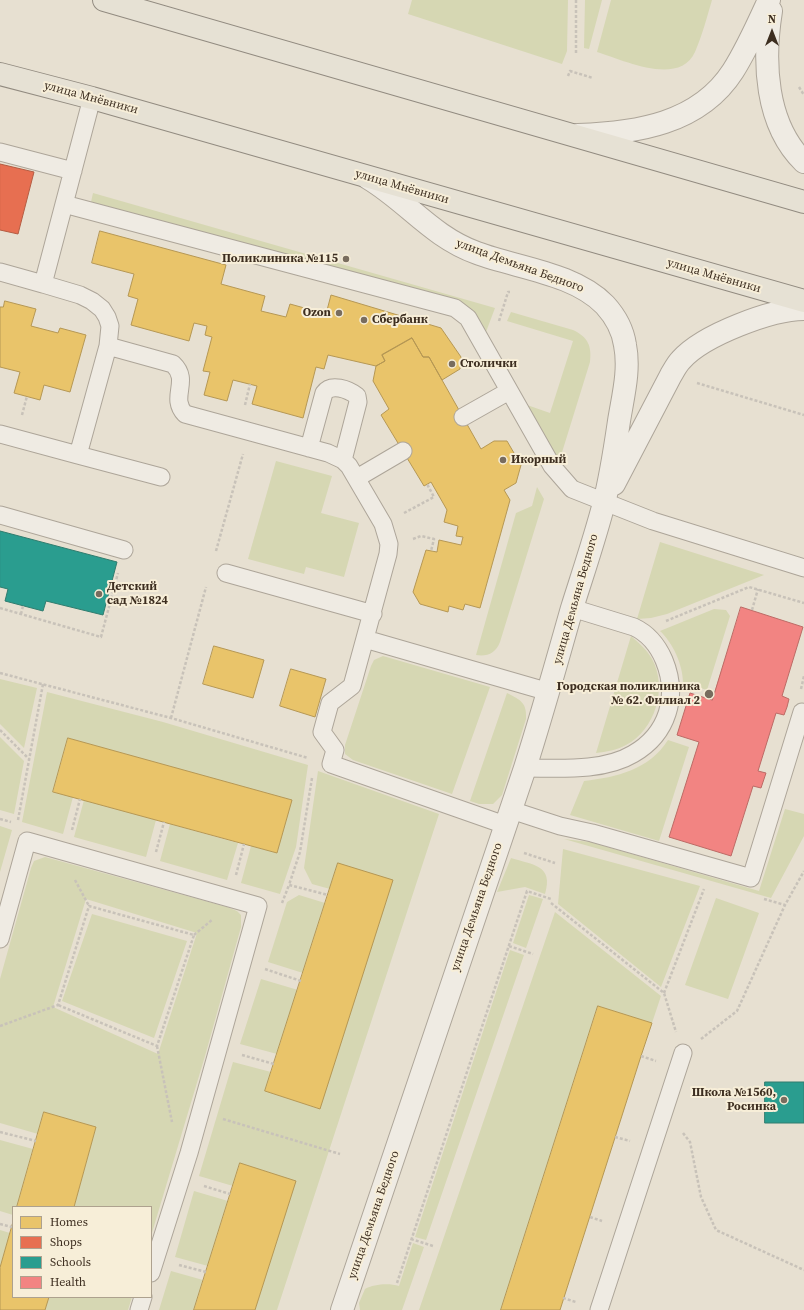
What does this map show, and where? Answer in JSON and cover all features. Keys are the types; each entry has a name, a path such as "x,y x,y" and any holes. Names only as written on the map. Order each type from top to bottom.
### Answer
{"main road":[{"path":"104,0 134,4 804,202"},
{"name":"улица Мнёвники","path":"0,74 92,98 804,301"}],"street":[{"path":"574,135 614,134 647,128 690,113 718,90 733,72 769,0"},
{"path":"773,0 766,54 768,76 774,107 785,136 804,162"},
{"name":"улица Демьяна Бедного","path":"342,1310 525,768 549,692 572,608 604,502 616,437 626,365 625,345 618,322 607,306 592,293 579,286 477,253 455,244 426,224 384,188 367,177"},
{"name":"улица Демьяна Бедного","path":"604,502 671,374 682,359 714,336 733,328 770,314 791,309 804,308"}],"lane":[{"path":"43,284 92,98"},
{"path":"0,152 73,171"},
{"path":"64,204 455,308 468,318 556,472 572,489 653,521 804,568"},
{"path":"0,272 80,295 92,301 102,309 107,317 110,326 108,346 78,454"},
{"path":"108,346 173,364 179,370 182,380 178,401 180,409 185,414 328,453 343,460 357,478 383,524 389,544 386,566 352,686 330,703 322,732 335,750 323,762 508,817 592,832 751,878 802,712"},
{"path":"309,448 324,393 327,389 332,388 350,391 357,396 358,402 343,460"},
{"path":"463,417 509,391"},
{"path":"0,434 161,477"},
{"path":"357,478 403,450"},
{"path":"0,515 124,550"},
{"path":"226,573 372,614"},
{"path":"525,768 579,768 595,766 632,755 646,745 665,718 671,696 671,685 660,650 642,631 572,608"},
{"path":"365,639 549,692"},
{"path":"0,939 27,842 258,906 189,1153 152,1270"},
{"path":"599,1310 665,1112 683,1053"},
{"path":"139,1310 144,1298"}],"path":[{"path":"576,0 576,53"},
{"path":"568,76 570,70 593,78"},
{"path":"799,87 804,95"},
{"path":"504,306 508,292 512,293"},
{"path":"689,381 804,415"},
{"path":"243,410 250,384"},
{"path":"20,421 27,396"},
{"path":"401,515 434,497 427,484"},
{"path":"408,541 421,536 434,540 431,551"},
{"path":"0,608 101,637 124,550"},
{"path":"642,631 749,587 804,603"},
{"path":"752,610 758,589"},
{"path":"21,614 23,606"},
{"path":"0,673 171,718 323,762 300,852 289,885 328,895"},
{"path":"0,819 18,824 43,684"},
{"path":"0,730 29,760"},
{"path":"66,852 80,799"},
{"path":"149,875 164,822"},
{"path":"229,898 244,844"},
{"path":"521,852 554,863"},
{"path":"397,1282 527,891 551,901 664,994 683,1053 737,1011 785,904 804,870"},
{"path":"664,994 707,882"},
{"path":"58,1005 89,906 194,935 157,1046 178,1150 189,1153"},
{"path":"509,946 533,954"},
{"path":"259,968 301,980"},
{"path":"0,1026 58,1005 157,1046"},
{"path":"238,1054 274,1064"},
{"path":"665,1112 690,1142 701,1197 716,1230 804,1270"},
{"path":"221,1118 340,1154"},
{"path":"0,1132 36,1142"},
{"path":"200,1185 230,1194"},
{"path":"0,1224 12,1227"},
{"path":"411,1239 433,1246"},
{"path":"176,1264 206,1272"}],"green space":[{"path":"412,0 568,0 567,51 562,64 408,14"},
{"path":"585,0 602,0 589,49 584,48"},
{"path":"611,0 712,0 695,52 687,62 677,68 664,69 635,65 597,52"},
{"path":"93,193 495,308 486,332 475,313 458,301 91,202"},
{"path":"511,312 573,330 582,336 588,343 590,362 559,462 527,405 550,413 573,341 507,321"},
{"path":"276,461 332,476 321,513 359,523 344,577 306,567 304,574 248,559"},
{"path":"537,487 544,499 500,642 496,649 491,653 487,655 476,655 516,513 532,506"},
{"path":"660,542 764,575 667,614 651,618 637,619"},
{"path":"714,609 726,610 730,616 707,690 683,683 683,676 679,662 673,648 660,631"},
{"path":"631,636 648,653 657,670 659,683 656,707 645,729 636,738 619,748 596,753"},
{"path":"383,656 490,687 452,794 353,760 345,754 345,745 371,666 374,660"},
{"path":"0,679 37,688 24,748 0,724"},
{"path":"47,692 163,722 308,765 296,847 280,894 241,883 251,846 277,853 291,800 68,738 53,792 73,797 63,834 22,822"},
{"path":"507,693 522,703 525,709 526,719 502,795 493,804 479,804 470,801"},
{"path":"0,737 24,761 14,814 0,810"},
{"path":"668,740 689,747 659,841 570,815 584,781 620,774 642,765 652,758"},
{"path":"318,771 439,814 277,1310 255,1310 295,1181 240,1163 233,1186 199,1176 233,1062 271,1072 266,1091 319,1109 330,889 312,884 304,868"},
{"path":"84,800 156,820 146,857 74,837"},
{"path":"785,809 804,814 804,836 771,898 564,839 590,842 759,891"},
{"path":"170,824 238,843 227,880 160,861"},
{"path":"0,826 12,830 0,872"},
{"path":"563,849 700,886 661,987 558,904"},
{"path":"45,857 227,907 237,911 241,915 241,927 205,1056 152,1233 152,1206 74,1206 96,1127 44,1112 38,1134 0,1123 0,979 34,861","holes":["86,899 197,933 158,1054 53,1007"]},
{"path":"511,858 534,865 544,872 547,877 545,894 525,887 497,892"},
{"path":"299,895 325,903 303,973 268,962 287,902"},
{"path":"529,895 543,899 526,948 513,943"},
{"path":"716,898 759,913 728,999 685,985"},
{"path":"555,912 661,996 652,1023 598,1006 501,1310 419,1310"},
{"path":"92,914 187,941 154,1038 62,1001"},
{"path":"510,950 524,955 426,1240 415,1237"},
{"path":"261,979 298,990 277,1054 240,1044"},
{"path":"0,1140 33,1149 17,1206 12,1206 12,1215 0,1211"},
{"path":"194,1191 228,1201 208,1266 175,1257"},
{"path":"0,1230 10,1233 0,1268"},
{"path":"413,1243 424,1247 402,1310 360,1310 359,1303 365,1289 382,1284 399,1286"},
{"path":"171,1271 203,1280 194,1310 159,1310"},
{"path":"49,1298 132,1298 128,1310 45,1310"}],"building: Homes":[{"path":"100,231 226,265 221,284 265,296 261,311 286,317 290,304 326,314 331,295 441,328 461,357 460,369 442,380 429,357 423,357 412,338 382,355 385,361 376,366 328,355 324,369 316,367 303,418 252,404 257,386 233,380 227,401 204,395 210,372 203,371 212,337 205,335 207,326 194,323 189,341 131,325 138,299 128,296 134,274 92,263"},
{"path":"5,301 36,309 31,326 58,333 60,328 86,335 70,392 44,385 40,400 14,393 20,372 0,367 0,307 3,307"},
{"path":"412,338 423,357 429,357 481,449 494,441 507,441 521,465 516,483 504,490 510,500 480,608 465,604 463,610 449,606 448,612 420,604 413,592 426,550 437,552 439,540 461,545 463,537 456,536 458,526 444,522 447,510 431,482 424,486 381,415 389,409 373,381 376,366 385,361 382,355"},
{"path":"214,646 264,660 253,698 203,684"},
{"path":"291,669 326,679 315,717 280,706"},
{"path":"68,738 292,800 277,853 53,792"},
{"path":"338,863 393,880 320,1109 265,1091"},
{"path":"598,1006 652,1023 560,1310 501,1310"},
{"path":"44,1112 96,1127 74,1206 17,1206"},
{"path":"240,1163 296,1181 255,1310 194,1310"},
{"path":"12,1226 12,1298 49,1298 45,1310 0,1310 0,1268"}],"building: Shops":[{"path":"0,164 34,172 18,234 0,230"}],"building: Schools":[{"path":"0,531 117,562 103,615 46,601 43,611 5,601 8,589 0,587"},
{"name":"Школа №1560, Росинка","path":"765,1082 804,1082 804,1123 765,1123"}],"building: Health":[{"path":"741,607 803,627 782,696 789,699 787,707 784,715 776,713 758,771 766,773 761,788 753,786 731,856 669,837 699,742 677,735 690,693 712,700"}],"place":[{"name":"Поликлиника №115","path":"346,259"},
{"name":"Ozon","path":"339,313"},
{"name":"Сбербанк","path":"364,320"},
{"name":"Столички","path":"452,364"},
{"name":"Икорный","path":"503,460"},
{"name":"Детский сад №1824","path":"99,594"},
{"name":"Городская поликлиника № 62. Филиал 2","path":"709,694"},
{"name":"Школа №1560, Росинка","path":"784,1100"}]}
